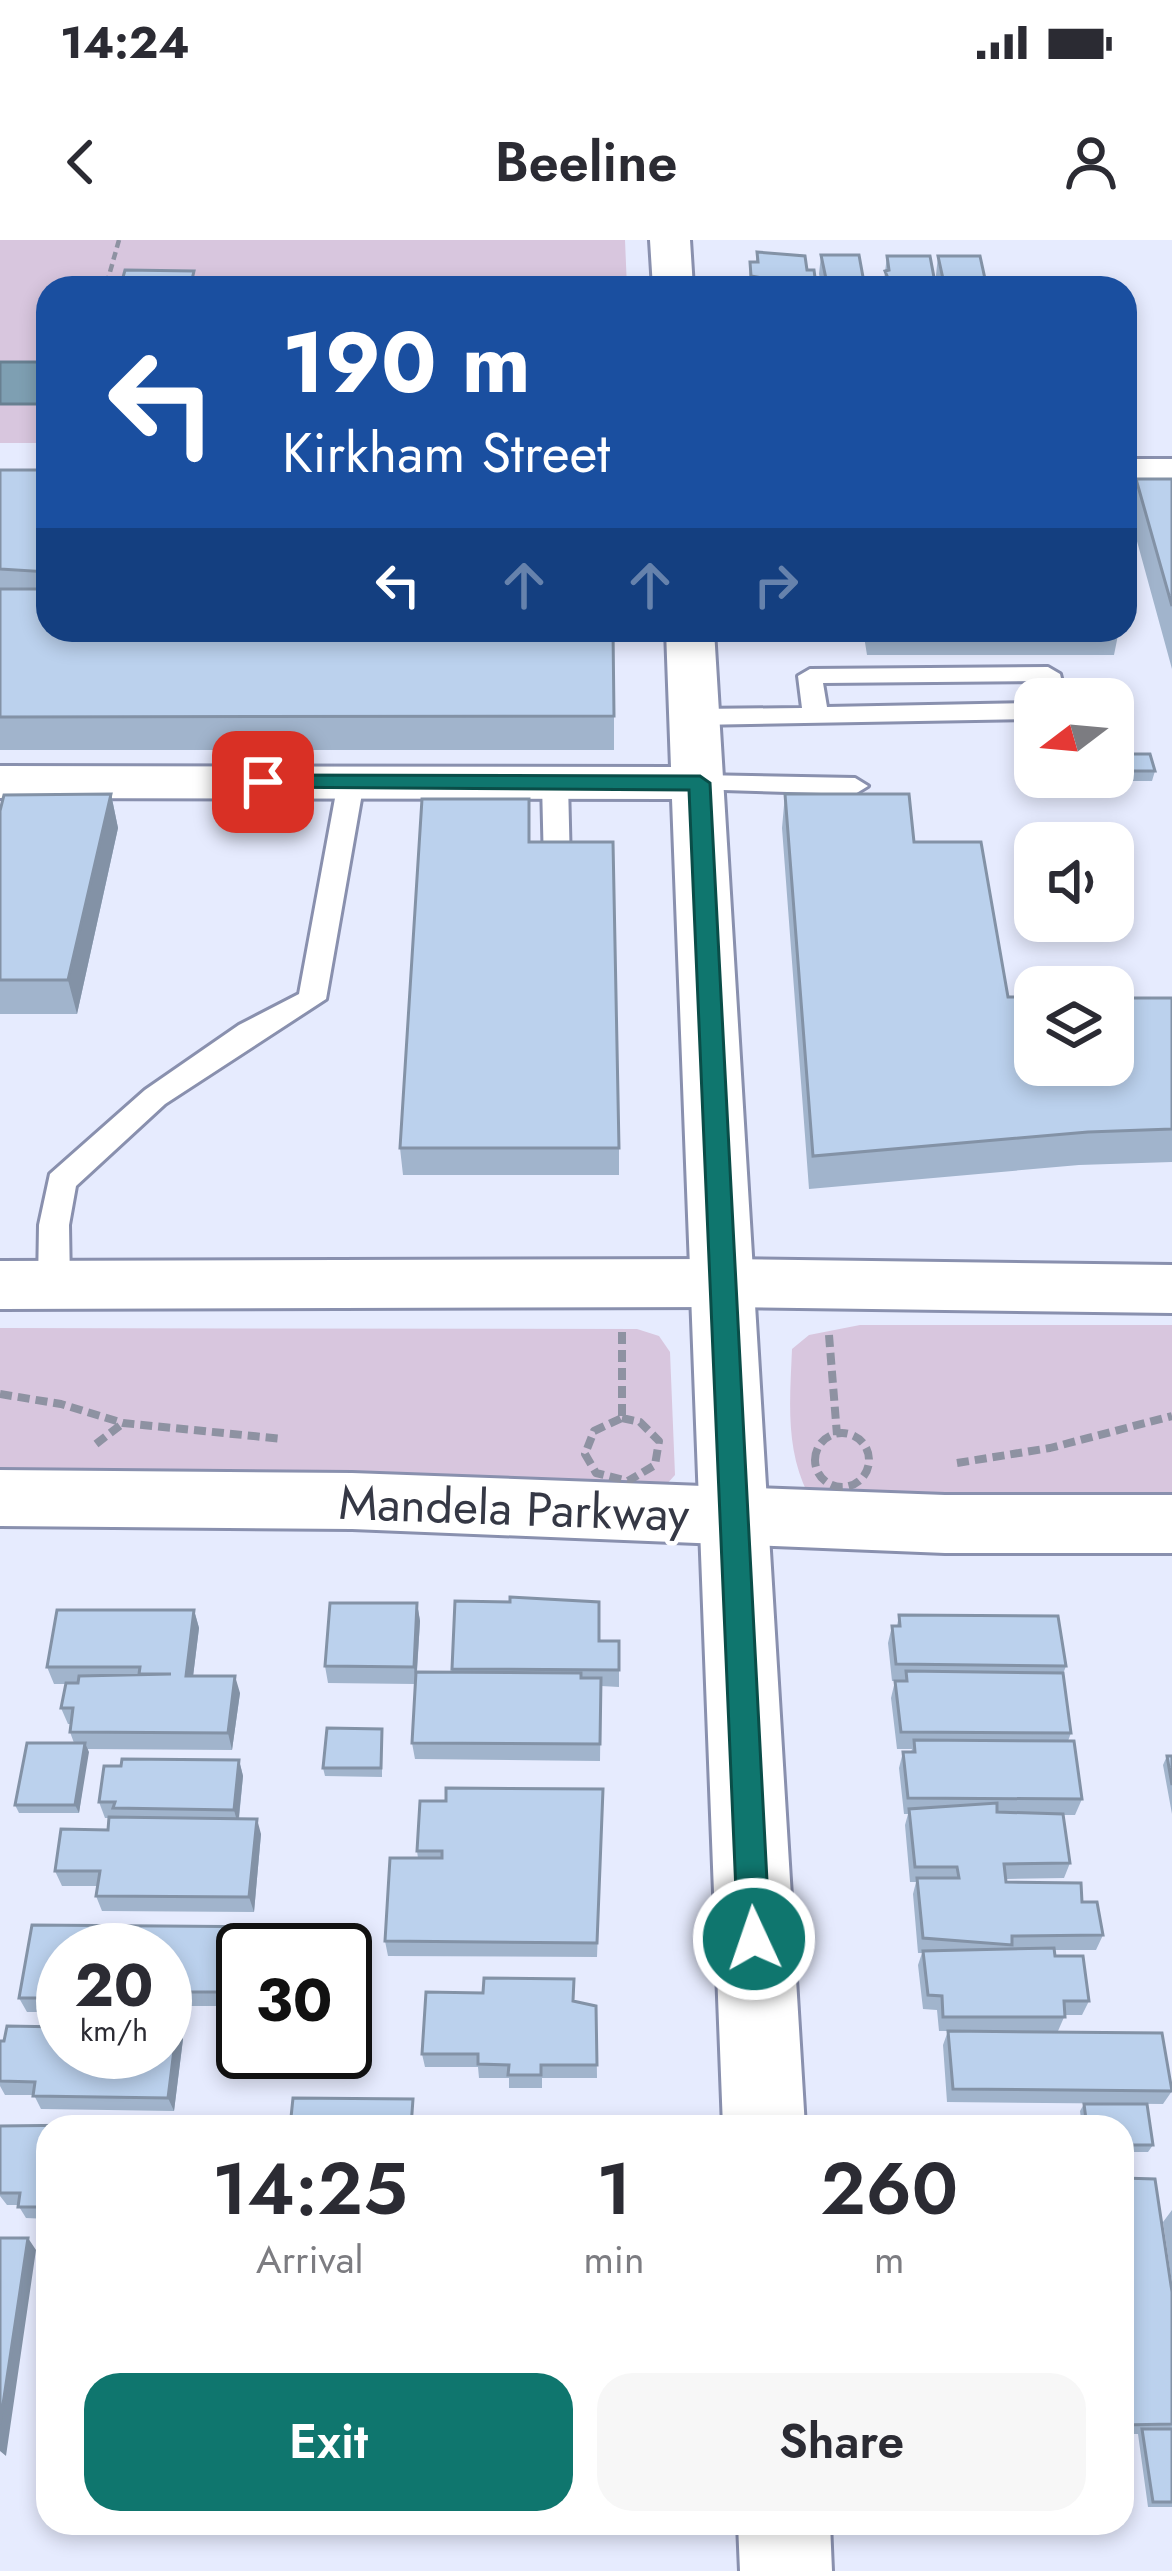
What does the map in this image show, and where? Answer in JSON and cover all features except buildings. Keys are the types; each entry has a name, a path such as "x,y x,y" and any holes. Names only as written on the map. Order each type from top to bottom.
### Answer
{"street":[{"path":"670,240 672,276"},
{"path":"1137,472 1172,472"},
{"path":"692,642 763,2115"},
{"path":"0,782 700,783"},
{"path":"27,1285 821,1283 1172,1288"},
{"name":"Mandela Parkway","path":"0,1498 352,1501 733,1516 1172,1524"},
{"path":"784,2535 786,2571"}],"lane":[{"path":"815,714 810,676 1048,674 1049,678"},
{"path":"696,717 1014,711"},
{"path":"27,1285 54,1225 61,1181 155,1097 249,1032 312,999 351,782"},
{"path":"555,783 556,866"},
{"path":"700,783 856,786"}],"path":[{"path":"109,276 119,240"},
{"path":"622,1418 620,1352 628,1283"},
{"path":"821,1283 837,1435"},
{"path":"0,1394 62,1404 123,1423 298,1440"},
{"path":"949,1464 1050,1448 1172,1416"},
{"path":"561,1454 584,1454"}],"shaded area":[{"path":"0,240 625,240 626,276 36,276 36,443 0,443"},
{"path":"860,1325 1172,1325 1172,1508 808,1494 792,1441 792,1349 809,1335"},
{"path":"0,1328 637,1329 659,1336 670,1352 675,1475 655,1497 0,1477"}],"water":[{"path":"0,362 36,362 36,404 0,404"}],"route":[{"path":"263,782 700,783 754,1939"}]}
